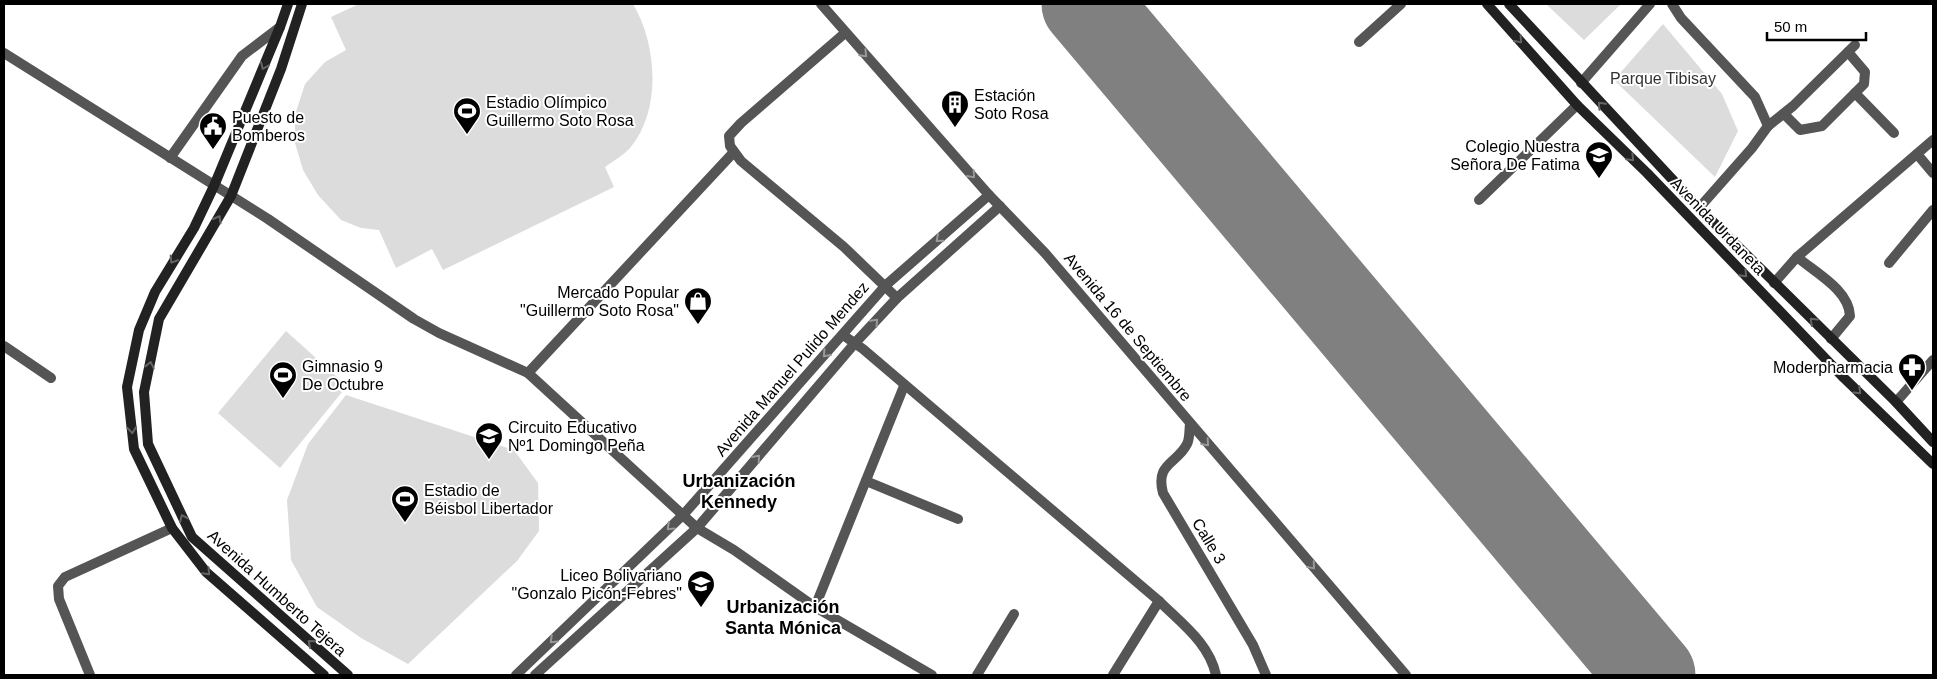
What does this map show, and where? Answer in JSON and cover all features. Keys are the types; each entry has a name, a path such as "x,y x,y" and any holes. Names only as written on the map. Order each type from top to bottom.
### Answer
{"street":[{"name":"Avenida Humberto Tejera","path":"288,4 280,28 214,186 194,228 154,292 139,330 127,387 134,449 172,528 206,572 324,675"},
{"name":"Avenida Humberto Tejera","path":"302,4 282,69 230,196 159,320 144,392 148,444 192,537 348,675"},
{"name":"Avenida 16 de Septiembre","path":"821,4 845,34 896,87 989,195 1045,253 1406,675"},
{"path":"1359,42 1401,4"},
{"name":"Avenida Urdaneta","path":"1487,4 1577,105 1646,173 1844,378 1933,464"},
{"name":"Avenida Urdaneta","path":"1509,4 1699,208 1896,402 1933,442"},
{"path":"1581,83 1650,4"},
{"path":"1672,4 1681,18 1754,98 1768,126"},
{"path":"170,158 242,56 280,28"},
{"path":"845,34 741,123 729,136 733,153 886,285 897,298"},
{"path":"1699,208 1752,148 1768,126 1784,114 1851,49 1865,72 1864,84 1822,126 1814,129 1800,130 1784,114"},
{"path":"4,53 268,218 414,319 439,333 528,373 684,514 697,528 734,550 815,607 932,675"},
{"path":"1855,93 1894,133"},
{"path":"1479,200 1577,105"},
{"path":"1774,283 1797,257 1933,140"},
{"path":"528,373 733,153"},
{"path":"1916,154 1933,173"},
{"name":"Avenida Manuel Pulido Mendez","path":"516,675 684,514 886,285 989,195"},
{"path":"535,675 697,528 855,344 897,298 1000,206"},
{"path":"1889,262 1933,210"},
{"path":"1797,257 1836,290 1850,306 1850,316 1831,339"},
{"path":"843,334 1159,601 1205,647 1213,660 1216,675"},
{"path":"4,346 51,378"},
{"path":"1896,402 1933,360"},
{"path":"815,607 904,386"},
{"name":"Calle 3","path":"1190,424 1186,446 1166,466 1161,476 1163,493 1253,645 1266,675"},
{"path":"866,481 958,519"},
{"path":"90,675 59,599 58,586 65,577 172,528"},
{"path":"1113,675 1159,601"},
{"path":"977,675 1014,614"}],"green space":[{"name":"Estadio Olímpico Guillermo Soto Rosa","path":"359,4 633,4 641,20 651,57 651,96 647,115 640,133 628,151 605,167 614,187 443,270 432,249 396,268 379,230 361,228 341,220 318,195 303,170 295,143 295,115 305,84 325,62 346,50 331,17"},
{"name":"Parque Tibisay","path":"1546,4 1621,4 1584,40"},
{"name":"Parque Tibisay","path":"1663,24 1722,94 1738,131 1715,177 1614,80"},
{"name":"Gimnasio 9 De Octubre","path":"286,331 347,386 280,468 218,413"},
{"path":"346,395 514,450 538,483 539,531 517,561 408,664 361,638 317,607 291,560 287,500 308,444"}],"runway":[{"path":"1086,4 1651,675"}],"place":[{"name":"Estación Soto Rosa","path":"955,128"},
{"name":"Estadio Olímpico Guillermo Soto Rosa","path":"467,135"},
{"name":"Puesto de Bomberos","path":"213,150"},
{"name":"Colegio Nuestra Señora De Fatima","path":"1599,179"},
{"name":"Mercado Popular \"Guillermo Soto Rosa\"","path":"698,325"},
{"name":"Moderpharmacia","path":"1912,391"},
{"name":"Gimnasio 9 De Octubre","path":"283,399"},
{"name":"Circuito Educativo Nº1 Domingo Peña","path":"489,460"},
{"name":"Estadio de Béisbol Libertador","path":"405,523"},
{"name":"Liceo Bolivariano \"Gonzalo Picón-Febres\"","path":"701,608"}],"district":[{"name":"Urbanización Kennedy","path":"739,491"},
{"name":"Urbanización Santa Mónica","path":"783,617"}]}
